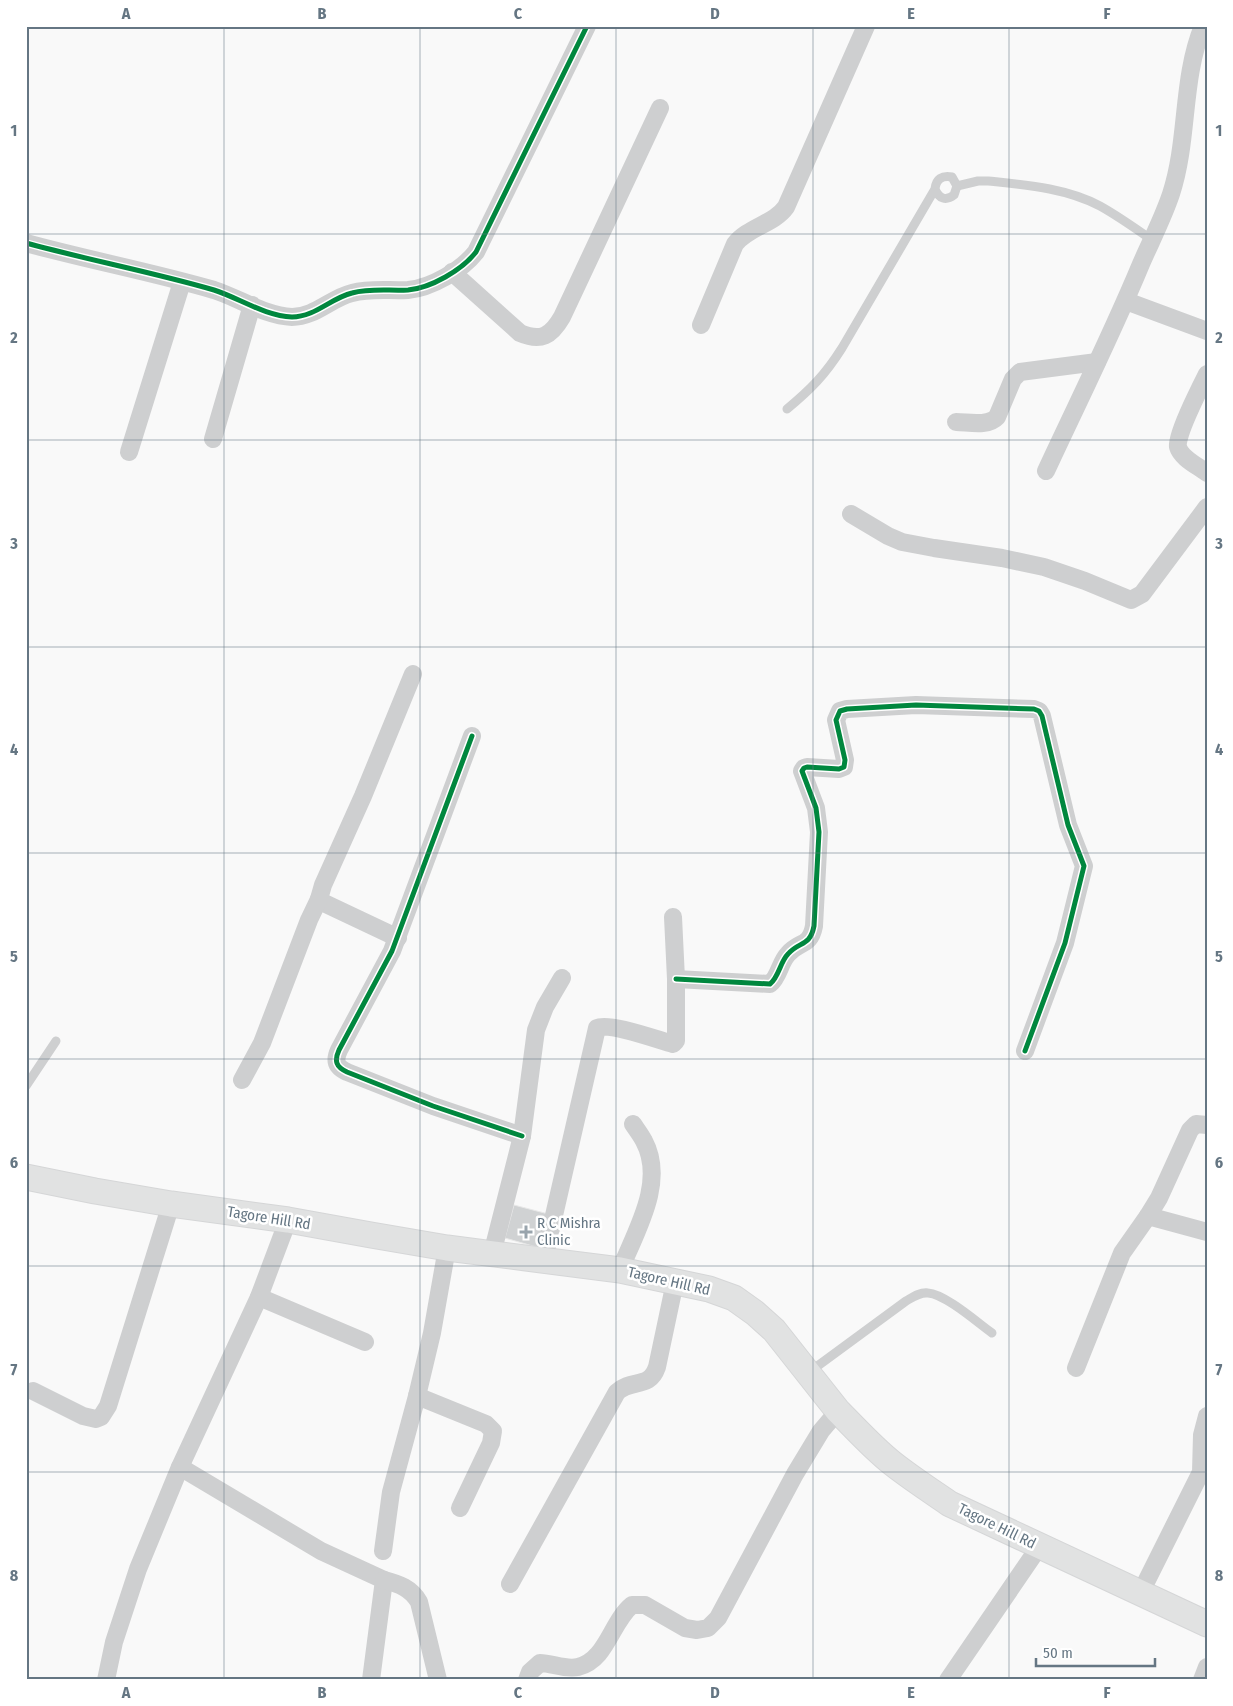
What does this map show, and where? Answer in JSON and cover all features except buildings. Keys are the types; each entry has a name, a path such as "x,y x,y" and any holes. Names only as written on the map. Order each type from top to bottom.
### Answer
{"main road":[{"name":"Tagore Hill Rd","path":"27,1180 171,1204 288,1220 447,1248 620,1270 709,1289 734,1298 774,1330 838,1411 891,1462 918,1482 950,1504 1207,1624"}],"street":[{"path":"26,242 214,290 252,305 292,317 302,316 350,293 365,290 407,290 425,286 465,264 476,252 587,26"},
{"path":"701,325 735,244 744,234 780,214 786,207 866,26"},
{"path":"1046,471 1126,301 1170,196 1180,162 1189,74 1193,54 1203,26"},
{"path":"449,274 520,333 541,337 553,331 562,317 660,108"},
{"path":"128,452 182,282"},
{"path":"1126,301 1207,331"},
{"path":"213,439 252,305"},
{"path":"956,422 985,423 994,420 1013,379 1020,372 1097,362"},
{"path":"1207,374 1180,431 1177,444 1181,452 1207,473"},
{"path":"851,514 902,542 1008,559 1044,567 1086,581 1132,600 1142,594 1207,507"},
{"path":"242,1080 262,1043 309,920 319,899 322,885 363,796 413,674"},
{"path":"676,979 770,984 787,955 805,943 811,936 814,926 819,832 816,808 802,771 804,768 839,769 844,767 846,760 836,720 840,711 916,705 1034,709 1039,711 1042,716 1068,825 1084,866 1065,942 1025,1050"},
{"path":"472,736 398,938 336,1056 337,1066 347,1072 433,1106 522,1136"},
{"path":"319,899 398,938"},
{"path":"544,1259 597,1028 603,1026 615,1028 674,1043 676,1039 673,916"},
{"path":"492,1254 522,1136 536,1030 544,1007 562,978"},
{"path":"620,1270 649,1198 651,1185 651,1172 644,1142 633,1124"},
{"path":"1076,1368 1122,1253 1159,1198 1190,1130 1196,1124 1207,1125"},
{"path":"34,1391 83,1416 96,1419 105,1413 171,1204"},
{"path":"1148,1216 1207,1232"},
{"path":"106,1680 114,1642 135,1578 180,1467 259,1297 288,1220"},
{"path":"384,1551 390,1492 417,1396 432,1333 447,1248"},
{"path":"510,1584 617,1392 625,1387 644,1383 655,1372 675,1282"},
{"path":"259,1297 366,1342"},
{"path":"417,1396 486,1424 493,1431 491,1443 460,1508"},
{"path":"527,1680 530,1672 540,1663 565,1668 577,1668 589,1663 600,1652 625,1611 632,1605 645,1605 685,1628 697,1630 708,1628 718,1618 795,1474 821,1431 838,1411"},
{"path":"1141,1592 1201,1472 1202,1435 1207,1416"},
{"path":"180,1467 321,1551 384,1580 406,1587 415,1594 419,1602 438,1680"},
{"path":"948,1680 1039,1547"},
{"path":"371,1680 384,1580"},
{"path":"1202,1680 1207,1667"}],"lane":[{"path":"787,409 810,390 827,371 935,189 935,184 942,177 952,178 957,186"},
{"path":"957,186 978,181 988,181 1062,192 1099,206 1120,217 1152,240"},
{"path":"935,189 940,198 945,199 954,195 957,186"},
{"path":"26,1086 56,1040"},
{"path":"808,1373 906,1301 920,1294 935,1294 992,1333"}],"cycle path":[{"path":"26,243 214,290 262,310 282,316 292,317 308,314 344,295 359,291 408,290 426,286 445,277 463,265 476,252 587,26"},
{"path":"676,979 770,984 788,954 810,937 814,926 819,832 816,808 802,771 807,767 839,769 844,767 845,760 836,720 840,711 916,705 1034,709 1039,711 1042,716 1068,825 1084,866 1065,943 1025,1051"},
{"path":"472,736 392,951 339,1050 336,1060 338,1066 347,1072 433,1106 522,1136"}],"place":[{"name":"R C Mishra Clinic","path":"526,1232"}]}
